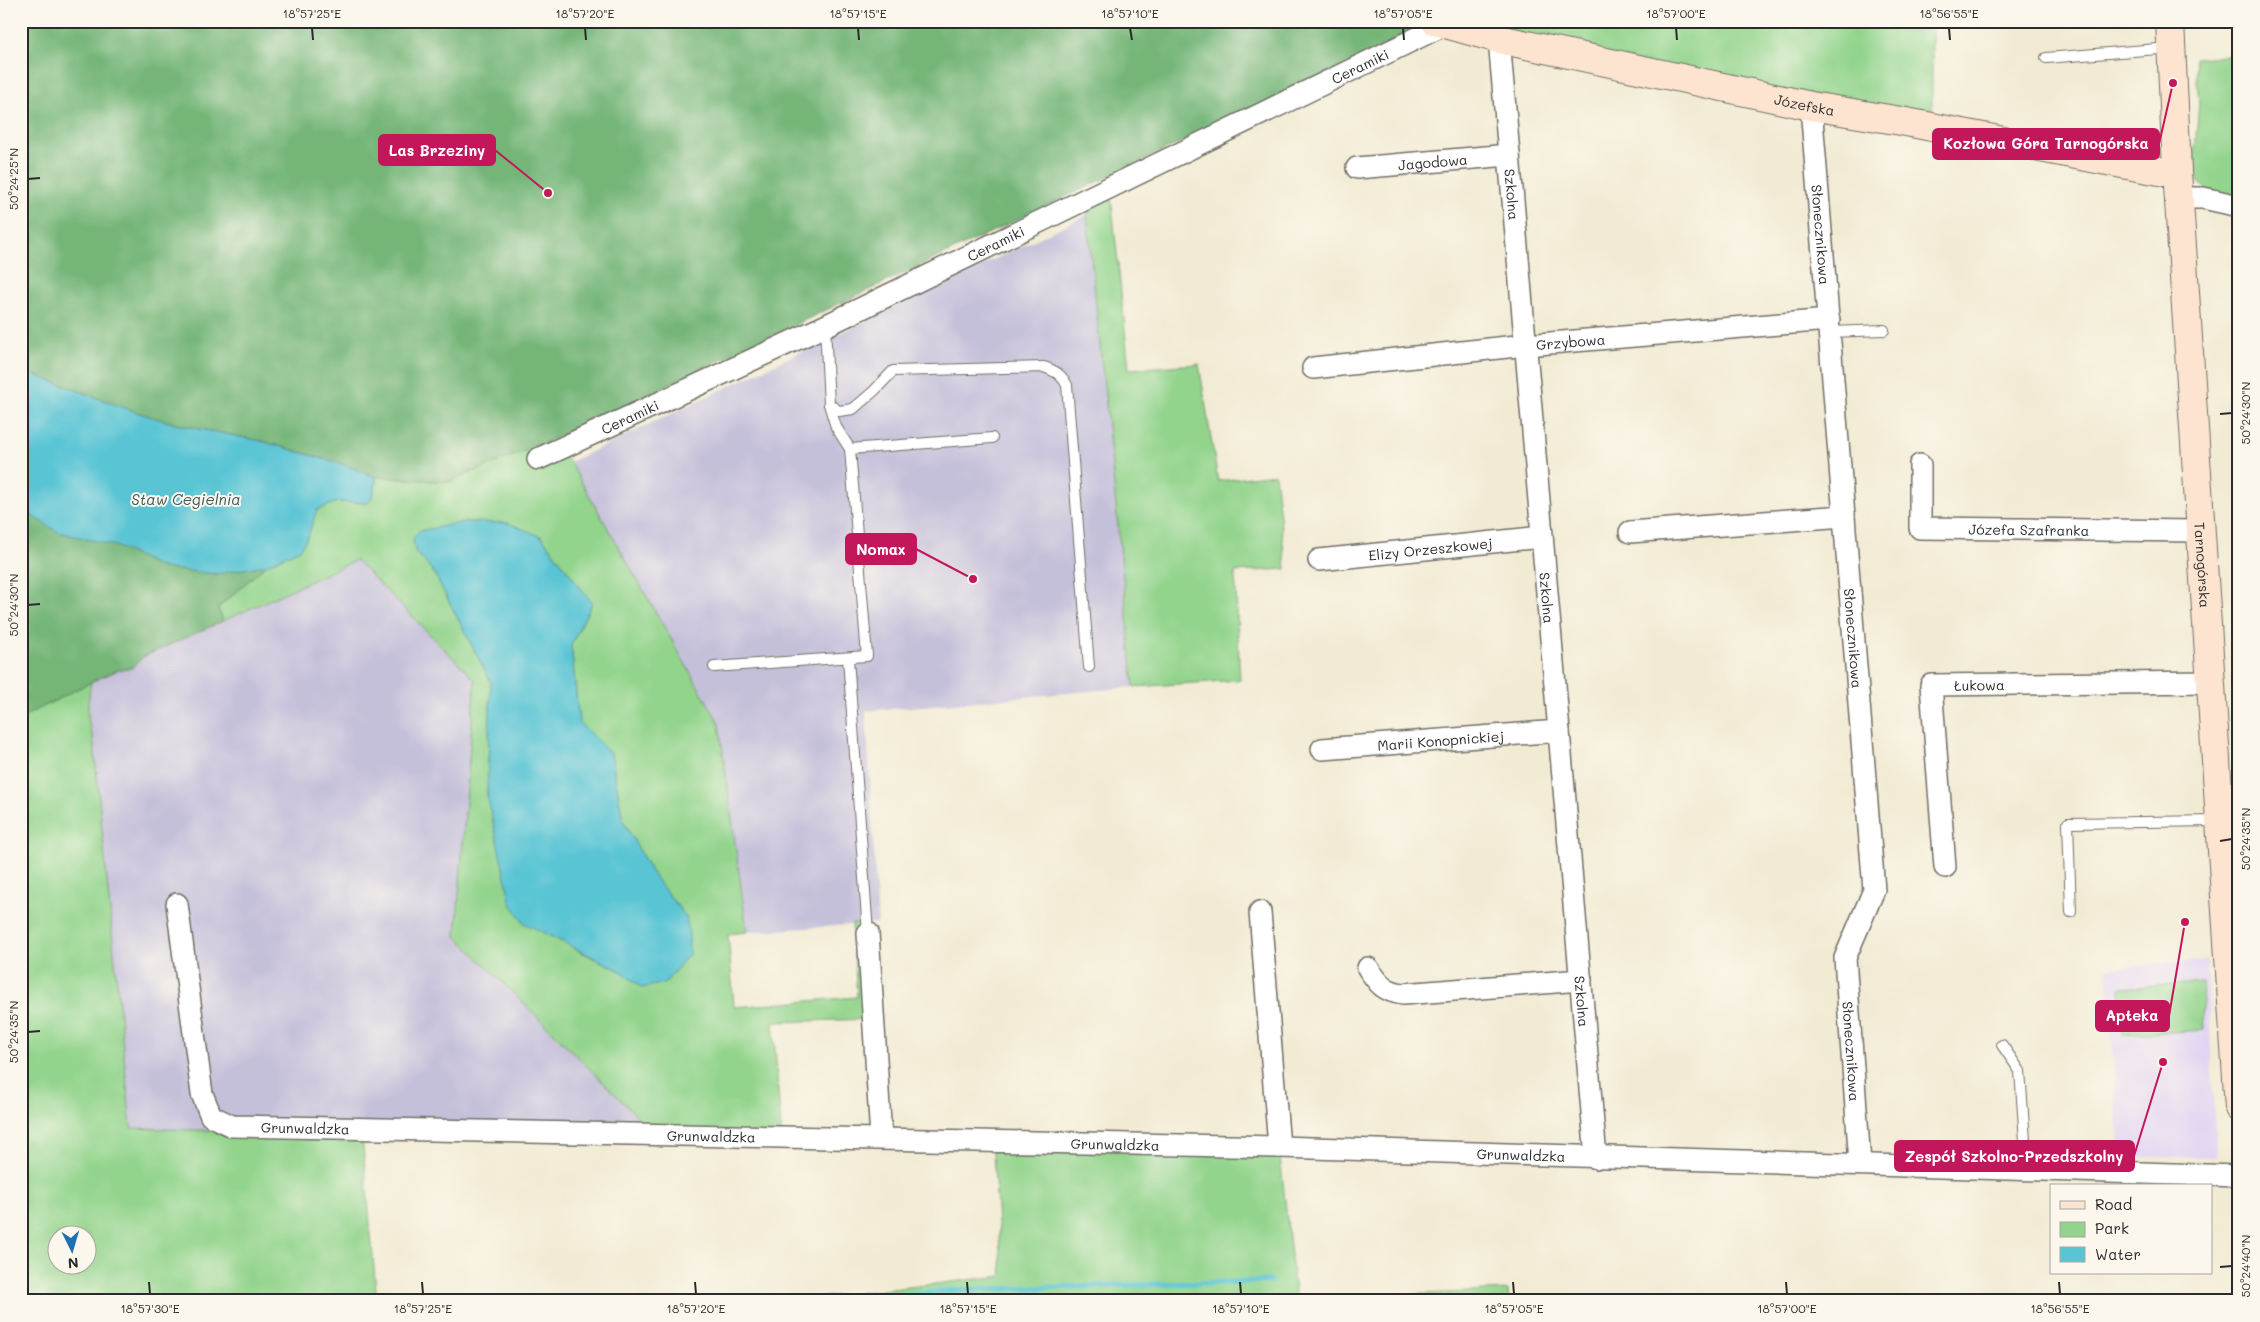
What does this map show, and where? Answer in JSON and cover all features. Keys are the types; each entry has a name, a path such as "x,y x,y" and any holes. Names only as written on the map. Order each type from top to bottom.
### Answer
{"street":[{"name":"Józefska","path":"1445,22 1499,39 1811,106 1901,121 2150,169 2178,184"},
{"name":"Ceramiki","path":"538,459 825,326 1445,22"},
{"name":"Tarnogórska","path":"2171,34 2178,184 2200,532 2211,682 2225,808 2239,1108"},
{"name":"Szkolna","path":"1499,39 1596,1158"},
{"name":"Słonecznikowa","path":"1811,106 1874,890 1845,958 1860,1163"},
{"name":"Jagodowa","path":"1357,168 1509,155"},
{"path":"2178,184 2203,198 2239,206"},
{"name":"Grzybowa","path":"1313,368 1526,345 1829,326"},
{"name":"Józefa Szafranka","path":"1920,465 1920,528 2200,532"},
{"path":"1630,532 1844,516"},
{"name":"Elizy Orzeszkowej","path":"1319,560 1542,537"},
{"name":"Łukowa","path":"1946,867 1930,685 2211,682"},
{"name":"Marii Konopnickiej","path":"1322,749 1559,731"},
{"name":"Grunwaldzka","path":"177,904 202,1094 211,1116 232,1126 881,1138 1596,1158 1860,1163 2239,1176"},
{"path":"1260,912 1279,1148"},
{"path":"868,933 881,1138"},
{"path":"1368,968 1380,986 1392,992 1403,994 1581,980"}],"lane":[{"path":"2046,58 2158,50 2171,34"},
{"path":"714,667 867,656 850,449 836,427 829,404 825,326"},
{"path":"1829,326 1884,330"},
{"path":"829,404 839,410 853,409 893,371 1044,367 1056,371 1062,377 1067,385 1088,667"},
{"path":"850,449 992,438"},
{"path":"848,658 868,933"},
{"path":"2071,912 2068,823 2225,808"},
{"path":"2002,1045 2020,1071 2027,1169"}],"shaded area":[{"path":"1087,215 1134,687 866,711 878,923 747,932 719,723 570,462"},
{"path":"356,560 475,680 456,936 640,1119 640,1143 131,1128 93,736 89,729 88,705 91,682 116,671 132,668 143,657"},
{"path":"2207,960 2216,1157 2120,1157 2107,968"}],"green space":[{"path":"21,21 1438,21 547,442 449,482 376,477 342,464 261,441 175,424 133,411 32,374 21,365"},
{"path":"1453,21 1930,21 1932,30 1932,128"},
{"path":"2239,55 2239,197 2208,191 2193,172 2199,103 2195,58"},
{"path":"1110,186 1129,369 1199,364 1218,481 1275,474 1286,569 1235,572 1240,680 1134,687 1087,215"},
{"path":"547,442 570,462 719,723 747,932 728,934 734,1007 857,997 852,924 867,924 873,1019 773,1022 782,1144 650,1141 640,1119 456,936 475,680 356,560 223,621 218,608 266,565 300,549 308,536 316,510 337,502 368,503 375,490 376,477 449,482","holes":["465,522 508,523 542,537 592,603 571,645 579,722 611,754 623,821 653,875 686,917 642,988 621,971 574,949 487,795 491,682 433,571 415,551 450,526"]},
{"path":"21,509 58,532 116,546 163,568 216,574 266,565 218,608 223,621 143,657 132,668 116,671 91,682 21,718"},
{"path":"91,682 88,716 93,736 131,1128 362,1135 377,1301 21,1301 21,718"},
{"path":"2202,983 2204,1030 2123,1035 2120,988"},
{"path":"992,1141 1279,1147 1296,1300 1508,1290 1509,1301 791,1301 1002,1276"}],"water":[{"name":"Staw Cegielnia","path":"21,365 32,374 133,411 175,424 261,441 342,464 376,477 373,496 368,503 337,502 317,510 308,536 300,549 266,565 216,574 163,568 116,546 58,532 21,509"},
{"path":"465,522 508,523 542,537 592,603 571,645 579,722 611,754 623,821 653,875 686,917 689,934 689,954 665,983 642,988 621,971 524,923 511,904 487,795 491,682 433,571 415,551 413,539 419,531"}],"waterway":[{"path":"864,1301 955,1290 1271,1281"}],"place":[{"name":"Kozłowa Góra Tarnogórska","path":"2173,83"},
{"name":"Las Brzeziny","path":"548,193"},
{"name":"Nomax","path":"973,579"},
{"name":"Apteka","path":"2185,922"},
{"name":"Zespół Szkolno-Przedszkolny","path":"2163,1062"}]}
